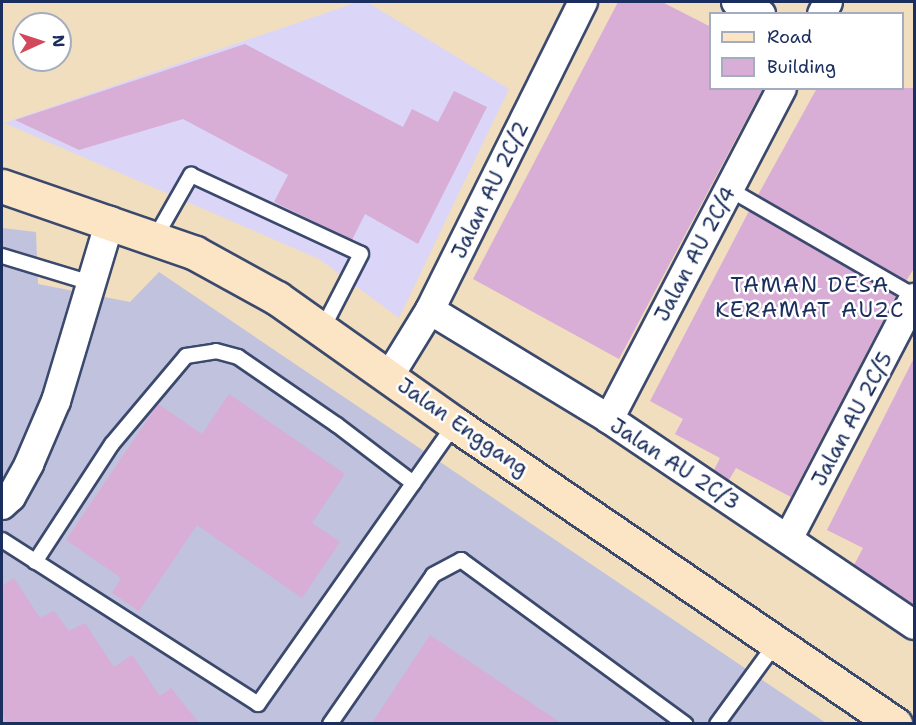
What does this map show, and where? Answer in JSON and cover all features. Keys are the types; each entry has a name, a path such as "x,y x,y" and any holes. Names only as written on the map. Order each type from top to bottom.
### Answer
{"main road":[{"name":"Jalan Enggang","path":"2,186 110,221 195,253 323,328 455,424 895,723"}],"street":[{"name":"Jalan AU 2C/2","path":"390,375 430,310 583,2"},
{"path":"736,2 757,12"},
{"name":"Jalan AU 2C/4","path":"609,419 781,90"},
{"path":"2,505 11,496 29,464 56,401 110,221"},
{"name":"Jalan AU 2C/5","path":"788,539 912,308"},
{"name":"Jalan AU 2C/3","path":"430,310 609,419 915,625"}],"lane":[{"path":"155,238 191,175 361,254 323,328"},
{"path":"729,189 912,308"},
{"path":"2,256 92,283"},
{"path":"35,561 112,444 172,368 186,356 195,354 216,351 238,357 337,425 413,483"},
{"path":"2,540 258,704 455,424"},
{"path":"330,723 433,575 461,561 685,723"},
{"path":"717,723 777,642"}],"shaded area":[{"path":"358,2 367,2 509,89 399,318 319,259 4,123"},
{"path":"2,228 36,232 38,284 130,302 159,272 826,723 2,724"}],"building":[{"path":"618,2 662,2 709,26 709,90 762,90 619,359 473,279"},
{"path":"245,44 403,127 412,109 438,122 454,91 487,107 418,244 365,214 352,240 274,202 288,175 183,119 79,150 15,120"},
{"path":"915,88 915,267 906,281 758,195 816,90"},
{"path":"749,211 896,296 791,497 736,468 729,480 714,470 720,458 675,434 683,419 650,401"},
{"path":"915,356 915,605 854,565 863,548 827,530"},
{"path":"229,394 345,474 312,523 340,542 302,598 197,525 139,611 112,593 121,578 66,540 158,404 202,434"},
{"path":"14,578 40,618 54,611 69,631 85,623 114,667 132,655 160,696 171,688 199,723 8,723 2,714 2,586"},
{"path":"430,635 561,723 372,723"}],"district":[{"name":"TAMAN DESA KERAMAT AU2C","path":"810,296"}]}
